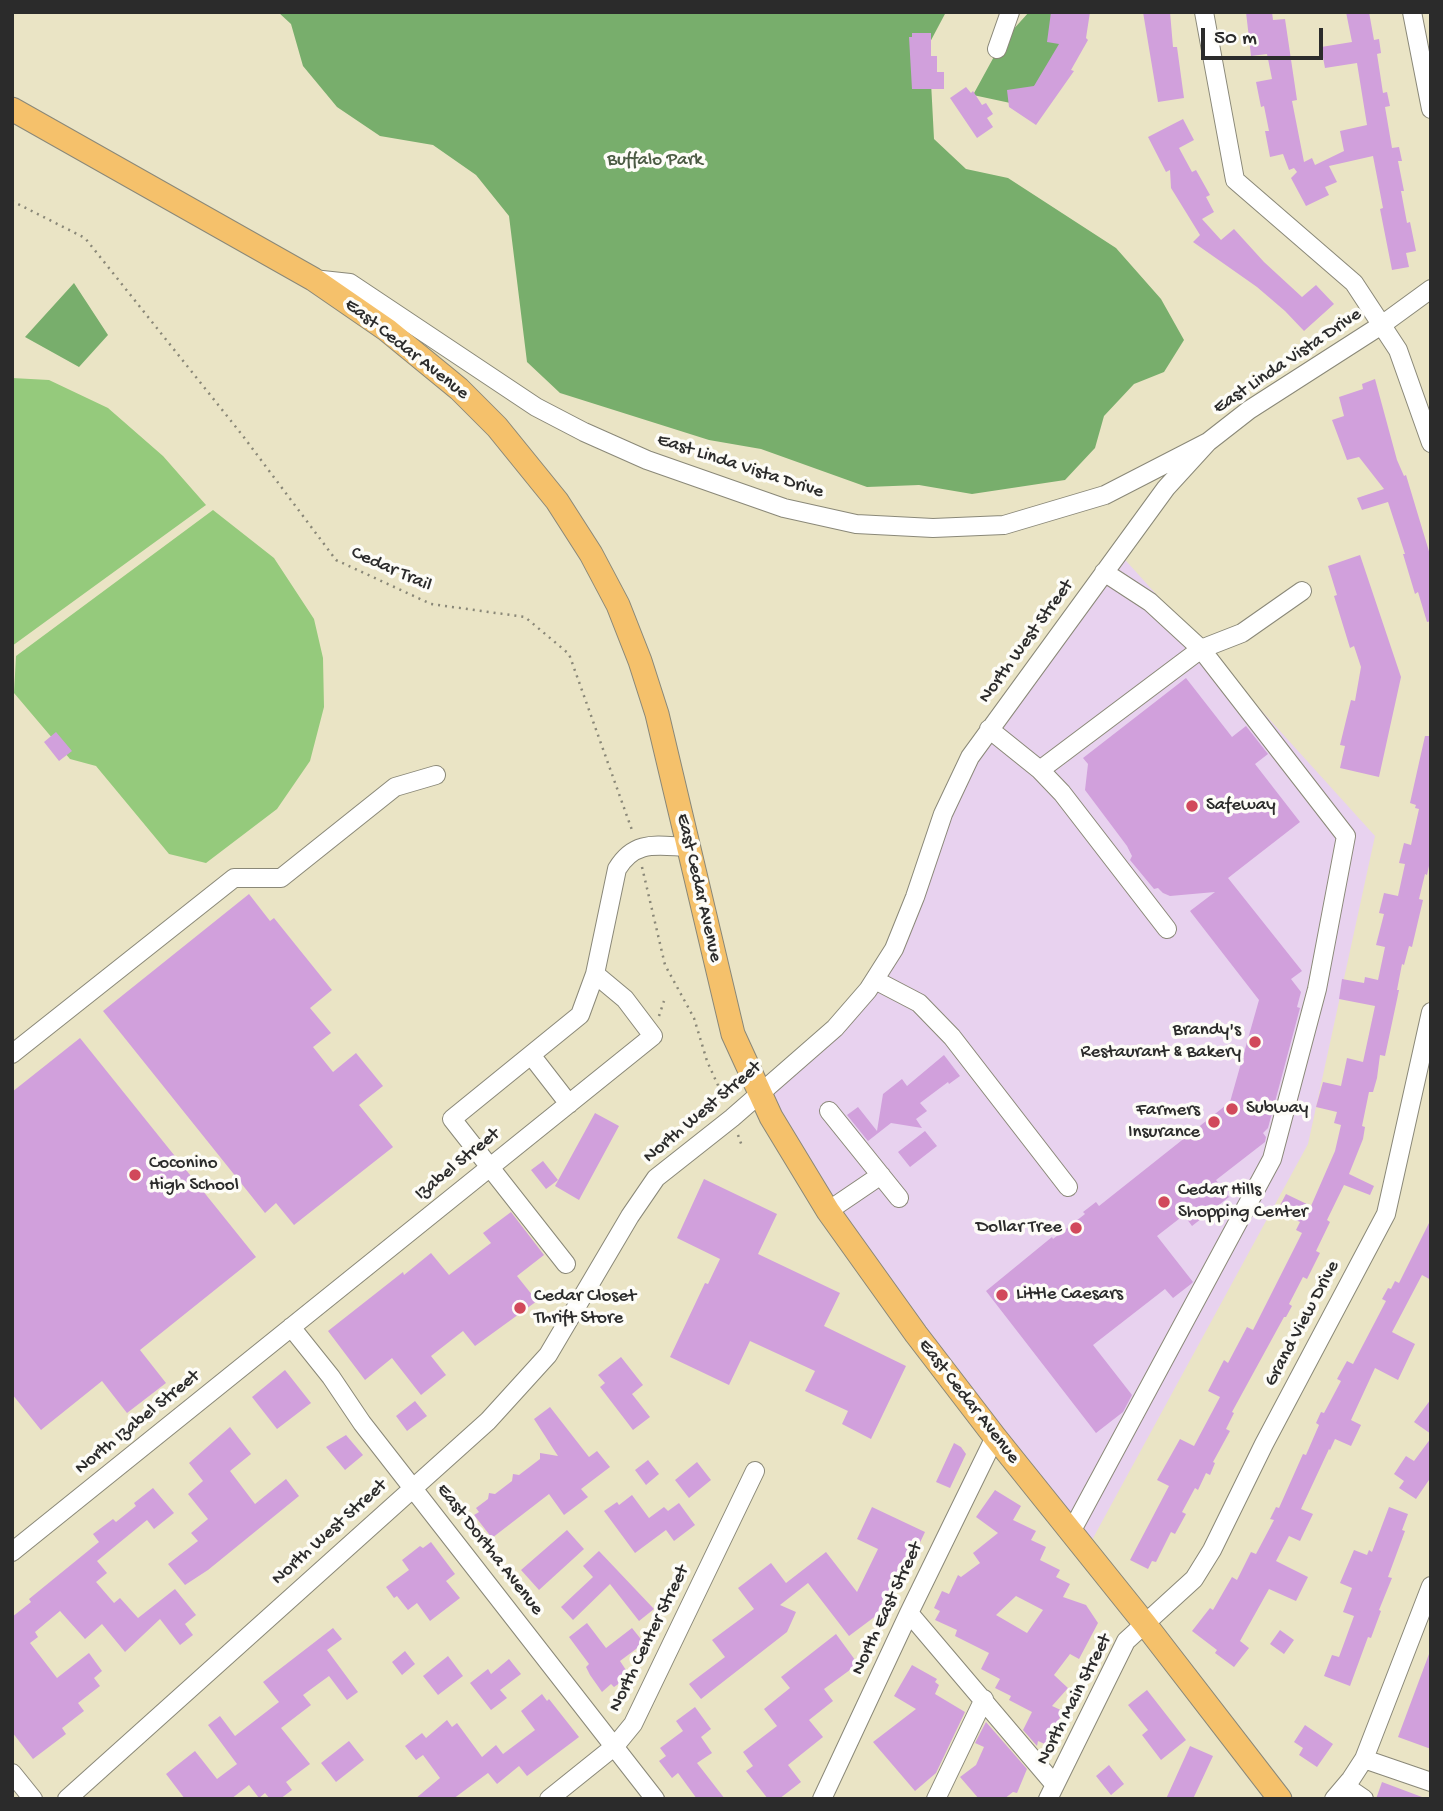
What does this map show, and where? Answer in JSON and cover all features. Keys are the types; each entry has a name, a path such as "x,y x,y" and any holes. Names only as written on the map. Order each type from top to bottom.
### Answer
{"main road":[{"name":"East Cedar Avenue","path":"12,108 313,279 387,330 459,388 497,427 557,501 591,554 618,605 640,661 657,714 733,1034 759,1093 800,1168 916,1334 1280,1799"}],"street":[{"path":"997,49 1010,12"},
{"path":"1204,12 1235,180 1354,283 1398,350 1431,443"},
{"path":"1412,12 1431,109"},
{"name":"East Linda Vista Drive","path":"313,279 350,283 536,407 583,432 647,460 783,508 856,524 933,528 1004,525 1056,512 1105,495 1208,442 1249,410 1383,324 1431,289"},
{"name":"North West Street","path":"67,1799 488,1421 548,1355 630,1216 656,1178 732,1118 835,1028 875,980 894,949 955,784 970,757 1166,488 1208,442"},
{"path":"1071,1532 1272,1159 1317,989 1346,836 1201,649 1150,602 1104,572"},
{"path":"1040,769 1201,649 1242,633 1302,591"},
{"path":"989,729 1040,769 1062,793 1167,929"},
{"path":"12,1054 234,877 281,878 395,786 436,775"},
{"path":"566,1264 452,1119 580,1015 595,974 617,869 630,852 652,845 688,848"},
{"name":"Izabel Street","path":"291,1327 653,1036 625,999 595,974"},
{"path":"875,980 919,1003 952,1037 1068,1187"},
{"name":"Grand View Drive","path":"1145,1624 1194,1579 1212,1550 1264,1444 1385,1213 1431,1012"},
{"path":"531,1055 569,1104"},
{"path":"829,1111 900,1198"},
{"path":"828,1211 880,1175"},
{"name":"East Dortha Avenue","path":"291,1327 331,1377 362,1423 655,1799"},
{"name":"North Izabel Street","path":"12,1552 291,1327"},
{"name":"North East Street","path":"822,1799 995,1437"},
{"name":"North Center Street","path":"549,1799 615,1746 633,1724 755,1471"},
{"path":"1364,1799 1340,1792 1364,1759 1423,1627 1430,1590"},
{"path":"909,1613 984,1699 1052,1792"},
{"name":"North Main Street","path":"1052,1792 1126,1642 1145,1624"},
{"path":"936,1799 984,1699"},
{"path":"1364,1759 1431,1782"},
{"path":"12,1773 33,1799"}],"path":[{"name":"Cedar Trail","path":"12,201 85,237 243,436 336,561 431,604 526,617 569,654 627,812 665,965 694,1018 707,1061 723,1093"}],"shaded area":[{"path":"1118,552 1375,836 1308,1144 1086,1551 995,1437 759,1093 875,980 955,784"}],"green space":[{"name":"Buffalo Park","path":"278,12 946,12 929,44 934,139 966,169 1008,178 1116,248 1161,299 1184,340 1164,372 1134,384 1104,416 1095,448 1065,480 972,494 919,485 867,487 761,449 709,440 560,393 527,362 509,216 476,175 433,145 380,136 337,107 303,66 291,24"},
{"path":"1029,12 1067,12 1085,39 1015,104 973,95 1002,42"},
{"path":"74,283 108,335 79,367 25,337"},
{"path":"12,378 49,380 108,408 163,456 206,505 12,646"},
{"path":"213,510 274,558 314,619 323,658 324,707 310,761 277,809 206,863 169,854 96,766 70,759 14,693 16,656"}],"building":[{"path":"1051,12 1090,12 1086,38 1088,40 1071,70 1074,71 1036,125 1009,107 1007,90 1034,86 1059,44 1047,42"},
{"path":"1143,12 1170,12 1173,47 1177,47 1184,98 1158,102"},
{"path":"1246,12 1272,12 1273,20 1285,19 1297,100 1292,101 1304,162 1312,158 1315,165 1344,151 1340,131 1367,125 1357,63 1325,68 1321,47 1352,42 1346,12 1369,12 1374,40 1379,39 1381,53 1377,54 1383,93 1387,92 1390,106 1385,107 1392,148 1399,147 1402,161 1398,161 1404,191 1401,191 1416,251 1406,253 1409,267 1392,270 1373,156 1329,166 1337,182 1325,187 1329,195 1306,206 1291,178 1297,172 1294,168 1289,170 1283,154 1270,157 1265,131 1269,131 1256,82 1272,79 1267,54 1251,56"},
{"path":"912,33 931,33 931,56 937,56 937,72 944,72 944,89 912,89 909,37 912,37"},
{"path":"966,87 971,93 973,91 982,105 986,103 993,114 987,118 993,127 977,138 950,98"},
{"path":"1183,119 1194,140 1179,148 1192,172 1196,170 1210,195 1206,197 1214,212 1202,219 1221,240 1234,229 1264,262 1302,297 1316,285 1334,304 1304,331 1257,287 1193,242 1200,235 1171,188 1170,170 1166,172 1148,137"},
{"path":"1375,379 1397,460 1404,476 1406,475 1431,558 1431,621 1427,622 1418,592 1415,594 1388,502 1362,510 1357,498 1384,489 1359,457 1347,460 1332,420 1344,416 1339,397 1363,389 1362,384"},
{"path":"1360,555 1401,677 1379,777 1340,768 1345,746 1340,745 1351,700 1355,701 1361,667 1354,646 1350,648 1328,566"},
{"path":"1186,678 1232,737 1246,726 1268,754 1255,764 1300,822 1228,878 1302,971 1291,979 1301,992 1297,1007 1300,1008 1268,1128 1263,1133 1265,1142 1216,1180 1229,1197 1192,1226 1184,1215 1157,1236 1193,1282 1173,1298 1165,1289 1093,1345 1132,1395 1123,1412 1096,1433 986,1291 1052,1237 1053,1239 1085,1214 1083,1212 1096,1202 1099,1206 1230,1102 1259,1000 1190,911 1215,892 1170,896 1158,888 1154,889 1130,860 1132,856 1127,846 1085,790 1088,764 1083,758"},
{"path":"56,732 72,751 59,761 44,742"},
{"path":"1425,736 1431,736 1431,866 1427,875 1425,874 1419,899 1423,900 1412,947 1409,946 1404,965 1402,964 1385,1056 1380,1055 1373,1092 1369,1092 1362,1126 1365,1127 1363,1139 1349,1174 1374,1186 1370,1195 1344,1185 1316,1251 1320,1253 1307,1279 1303,1277 1289,1304 1292,1306 1232,1412 1234,1413 1226,1429 1230,1431 1213,1462 1215,1463 1210,1475 1206,1473 1198,1490 1195,1488 1182,1512 1186,1514 1175,1534 1171,1532 1156,1562 1152,1561 1148,1569 1130,1560 1169,1486 1157,1480 1180,1439 1194,1446 1220,1397 1208,1391 1224,1360 1228,1363 1247,1327 1253,1330 1302,1233 1296,1230 1300,1222 1277,1211 1286,1194 1311,1206 1335,1151 1341,1125 1334,1123 1337,1112 1316,1107 1323,1082 1341,1086 1347,1058 1363,1062 1375,1006 1339,999 1342,979 1364,983 1365,977 1378,980 1385,947 1376,945 1384,914 1379,913 1384,893 1398,896 1405,864 1399,863 1404,843 1411,845 1419,809 1410,803"},
{"path":"249,894 270,921 274,918 332,990 310,1008 331,1033 313,1047 333,1072 356,1053 383,1086 359,1105 393,1147 294,1225 276,1203 265,1213 103,1011"},
{"path":"80,1038 256,1257 140,1350 166,1383 127,1413 102,1381 41,1430 12,1394 12,1092"},
{"path":"944,1055 960,1076 920,1103 927,1111 916,1119 922,1128 891,1123 868,1141 847,1115 858,1107 877,1131 883,1094 902,1079 907,1086"},
{"path":"595,1113 619,1126 579,1200 555,1186"},
{"path":"925,1131 937,1146 910,1167 898,1152"},
{"path":"543,1161 558,1180 546,1189 531,1170"},
{"path":"704,1179 777,1214 758,1254 840,1293 824,1326 906,1366 871,1439 842,1424 848,1411 805,1391 815,1371 750,1341 729,1385 670,1357 705,1283 708,1284 720,1259 677,1238"},
{"path":"511,1212 544,1255 517,1276 537,1301 475,1346 463,1331 431,1356 446,1375 421,1395 392,1358 365,1380 328,1331 431,1253 449,1275 491,1243 483,1233"},
{"path":"1431,1219 1431,1280 1422,1275 1392,1332 1415,1344 1398,1380 1375,1368 1351,1420 1361,1425 1351,1446 1335,1439 1329,1449 1301,1509 1313,1514 1300,1541 1289,1536 1276,1561 1308,1577 1296,1601 1269,1589 1240,1641 1249,1648 1234,1667 1192,1631 1210,1608 1213,1610 1232,1577 1237,1580 1251,1552 1256,1554 1274,1520 1270,1519 1276,1507 1279,1508 1303,1454 1306,1455 1319,1425 1316,1423 1321,1412 1324,1413 1341,1381 1337,1379 1347,1361 1353,1364 1386,1301 1382,1299 1395,1281 1399,1283"},
{"path":"621,1357 643,1385 632,1394 650,1417 633,1430 600,1387 605,1383 598,1375"},
{"path":"285,1370 311,1403 277,1429 252,1397"},
{"path":"1431,1399 1431,1434 1414,1422"},
{"path":"415,1401 427,1416 407,1431 396,1416"},
{"path":"550,1407 589,1457 597,1451 610,1467 581,1489 588,1497 564,1515 549,1494 492,1538 474,1515 479,1512 476,1508 488,1499 489,1493 495,1494 512,1481 513,1474 519,1475 540,1459 540,1453 558,1456 534,1419"},
{"path":"230,1427 251,1454 230,1471 255,1504 286,1479 299,1496 208,1570 185,1585 168,1564 198,1541 191,1533 208,1519 188,1494 203,1481 189,1463"},
{"path":"346,1435 363,1455 345,1470 326,1447"},
{"path":"1431,1438 1431,1477 1416,1499 1399,1488 1404,1481 1394,1474 1406,1456 1414,1461"},
{"path":"954,1443 966,1454 950,1488 936,1482"},
{"path":"648,1460 659,1474 646,1485 635,1470"},
{"path":"697,1462 711,1480 689,1498 675,1480"},
{"path":"153,1488 174,1513 154,1529 147,1520 97,1561 107,1573 96,1582 114,1603 120,1598 138,1618 175,1589 196,1615 185,1624 193,1635 180,1645 160,1619 125,1652 102,1624 85,1639 60,1611 35,1632 38,1637 30,1643 57,1678 89,1653 102,1671 94,1678 100,1686 78,1703 84,1711 62,1728 66,1734 33,1759 12,1732 12,1617 31,1602 29,1599 99,1542 93,1534 113,1519 116,1522"},
{"path":"995,1490 1021,1506 1013,1520 1036,1531 1031,1540 1046,1547 1040,1560 1060,1570 1056,1577 1070,1584 1063,1597 1086,1605 1098,1623 1079,1659 1070,1654 1054,1675 1068,1688 1052,1706 1063,1711 1047,1745 1038,1741 1037,1746 1023,1730 1032,1712 1009,1700 1011,1696 995,1688 1000,1679 981,1669 989,1653 955,1636 957,1630 935,1620 940,1611 934,1608 942,1591 949,1594 958,1575 961,1577 980,1563 973,1553 998,1533 976,1517","holes":["1016,1596 1043,1610 1027,1633 996,1615"]},
{"path":"632,1495 649,1518 664,1507 668,1511 679,1503 695,1525 674,1541 666,1530 635,1553 604,1511 617,1502 619,1505"},
{"path":"872,1507 925,1532 900,1585 889,1599 893,1603 849,1636 808,1583 780,1605 796,1612 787,1632 701,1699 689,1684 725,1657 712,1640 754,1609 738,1588 771,1563 786,1583 826,1552 857,1592 878,1549 857,1539"},
{"path":"1389,1507 1408,1514 1402,1530 1405,1531 1388,1577 1392,1578 1379,1610 1381,1611 1350,1686 1324,1676 1332,1655 1339,1657 1354,1616 1343,1612 1352,1588 1340,1583 1354,1550 1367,1555 1369,1550 1372,1552"},
{"path":"567,1530 584,1549 539,1590 521,1570"},
{"path":"431,1542 455,1574 446,1581 460,1598 430,1621 417,1603 408,1610 386,1587 409,1570 402,1560 420,1546 423,1548"},
{"path":"599,1551 654,1609 639,1621 610,1584 573,1620 561,1607 593,1577 583,1566"},
{"path":"587,1623 606,1648 632,1628 644,1643 620,1661 630,1676 614,1687 611,1684 602,1692 586,1667 589,1664 569,1637"},
{"path":"333,1628 342,1639 327,1650 358,1692 347,1700 329,1676 303,1695 311,1705 281,1728 310,1764 286,1782 292,1790 280,1799 270,1799 265,1793 259,1798 249,1785 231,1799 185,1799 166,1774 195,1751 217,1779 237,1764 208,1725 220,1716 235,1736 279,1702 263,1682"},
{"path":"1280,1630 1294,1640 1284,1654 1270,1644"},
{"path":"836,1634 858,1664 824,1689 833,1701 809,1720 823,1737 788,1765 801,1782 779,1799 768,1799 746,1771 753,1766 743,1752 777,1726 764,1709 790,1688 781,1677"},
{"path":"405,1651 415,1664 402,1675 392,1662"},
{"path":"1431,1654 1431,1749 1398,1737"},
{"path":"448,1656 463,1676 438,1695 423,1676"},
{"path":"509,1659 521,1674 500,1690 507,1698 491,1710 470,1683 488,1669 491,1674"},
{"path":"912,1665 937,1679 935,1682 939,1685 935,1694 965,1712 936,1773 915,1791 873,1742 916,1709 894,1696"},
{"path":"1147,1690 1186,1740 1161,1760 1142,1735 1148,1730 1128,1705"},
{"path":"542,1694 579,1737 527,1776 519,1766 497,1784 488,1773 453,1799 415,1799 440,1778 423,1755 416,1760 405,1746 422,1733 426,1738 447,1720 452,1727 457,1723 482,1757 496,1745 503,1754 535,1730 521,1711"},
{"path":"695,1707 711,1729 701,1737 712,1753 697,1763 725,1799 697,1799 678,1773 672,1778 659,1761 666,1756 660,1748 683,1731 676,1721"},
{"path":"986,1722 1027,1769 1017,1793 1013,1792 1004,1799 979,1799 960,1777 976,1765 984,1747 975,1743"},
{"path":"1305,1725 1333,1744 1317,1767 1299,1755 1303,1748 1294,1742"},
{"path":"349,1741 364,1760 336,1782 321,1763"},
{"path":"1190,1746 1213,1756 1193,1799 1166,1799"},
{"path":"1109,1765 1124,1784 1111,1795 1096,1776"},
{"path":"1382,1782 1422,1797 1422,1799 1376,1799"}],"place":[{"name":"Safeway","path":"1192,806"},
{"name":"Brandy's Restaurant & Bakery","path":"1255,1042"},
{"name":"Subway","path":"1232,1109"},
{"name":"Farmers Insurance","path":"1214,1122"},
{"name":"Coconino High School","path":"135,1175"},
{"name":"Cedar Hills Shopping Center","path":"1164,1202"},
{"name":"Dollar Tree","path":"1076,1228"},
{"name":"Little Caesars","path":"1002,1295"},
{"name":"Cedar Closet Thrift Store","path":"520,1308"}]}
